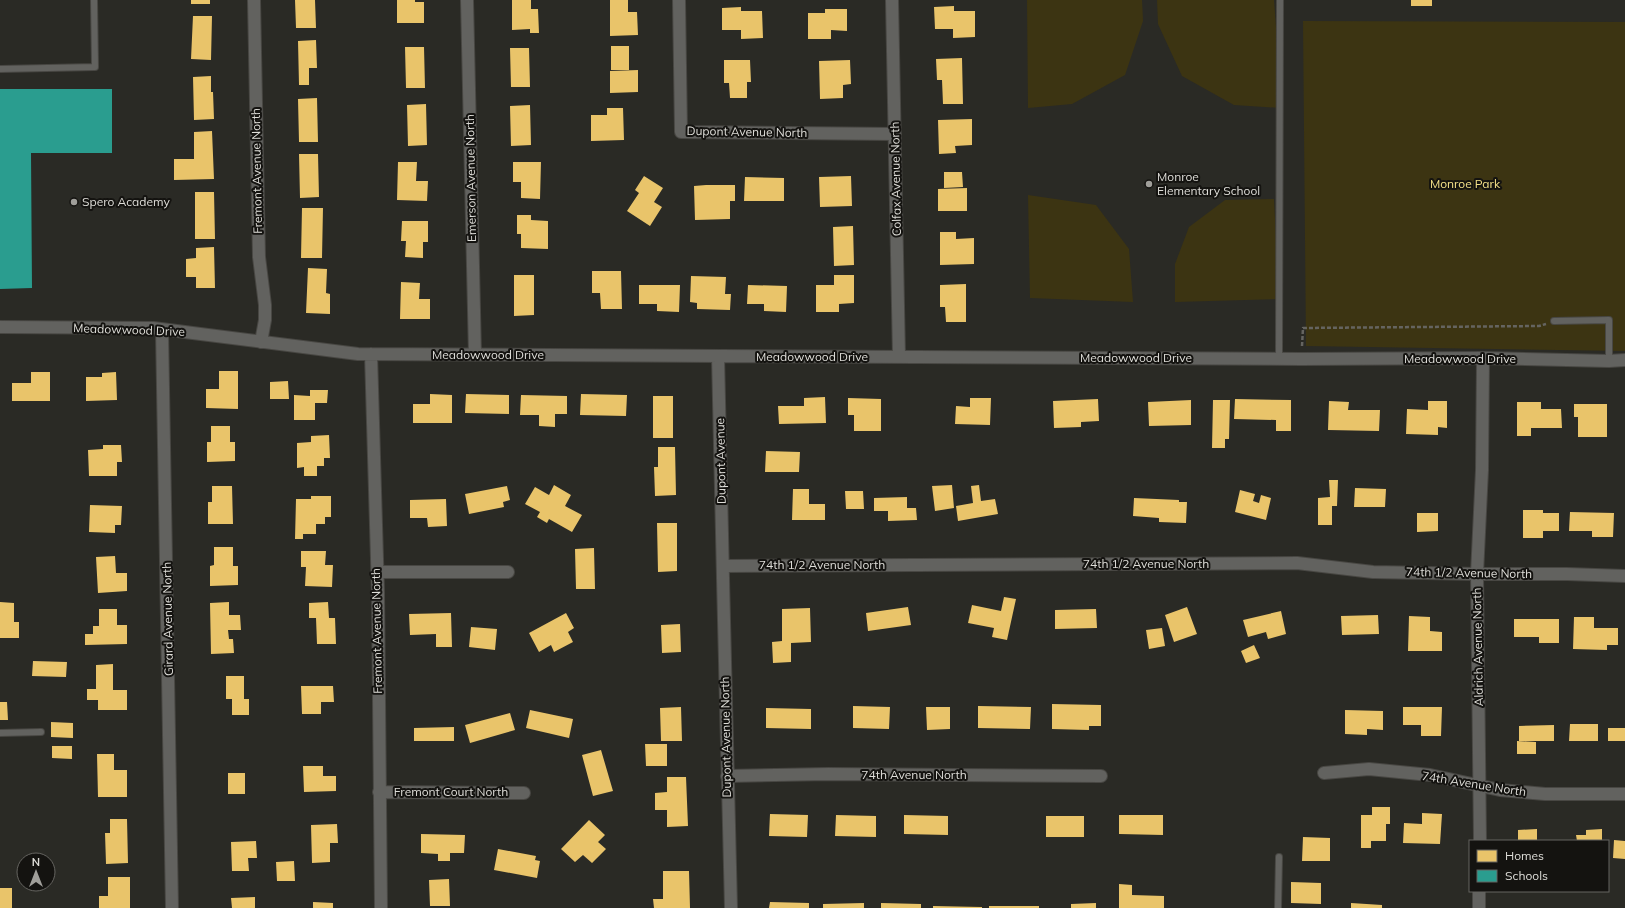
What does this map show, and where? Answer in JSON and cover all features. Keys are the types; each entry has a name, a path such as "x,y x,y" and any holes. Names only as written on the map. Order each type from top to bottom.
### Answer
{"street":[{"name":"Fremont Avenue North","path":"254,0 259,257 265,305 265,320 261,342"},
{"name":"Emerson Avenue North","path":"467,0 475,355"},
{"name":"Dupont Avenue North","path":"679,0 682,132 895,134"},
{"name":"Colfax Avenue North","path":"892,0 899,357"},
{"name":"Meadowwood Drive","path":"0,328 153,328 344,353 371,354 1279,359 1483,358 1609,361 1625,360"},
{"name":"Girard Avenue North","path":"162,330 172,908"},
{"name":"Fremont Avenue North","path":"371,354 377,572 381,908"},
{"name":"Dupont Avenue","path":"718,356 724,566"},
{"name":"Aldrich Avenue North","path":"1480,840 1477,574 1482,470 1483,358"},
{"name":"74th 1/2 Avenue North","path":"724,566 1297,563 1373,572 1625,576"},
{"name":"Dupont Avenue North","path":"724,566 727,776 731,908"},
{"path":"377,572 508,572"},
{"name":"74th Avenue North","path":"1324,773 1369,769 1430,775 1500,790 1545,794 1625,794"},
{"name":"74th Avenue North","path":"727,776 828,774 1101,776"},
{"name":"Fremont Court North","path":"379,792 524,793"},
{"path":"1479,892 1479,908"}],"lane":[{"path":"0,69 95,67 94,0"},
{"path":"1279,359 1280,0"},
{"path":"1554,322 1609,320 1609,361"},
{"path":"0,733 41,732"},
{"path":"1278,908 1279,857"}],"path":[{"path":"1301,359 1303,328 1539,326 1554,322"}],"green space":[{"path":"1027,0 1142,0 1143,21 1125,75 1072,104 1028,108"},
{"path":"1157,0 1274,0 1282,108 1234,105 1182,76 1158,24"},
{"name":"Monroe Park","path":"1303,21 1625,22 1625,351 1306,346"},
{"path":"1028,195 1096,205 1129,249 1133,302 1030,298"},
{"path":"1274,199 1279,299 1175,302 1175,264 1189,227 1225,200"}],"building: Homes":[{"path":"191,0 210,0 210,4 191,4"},
{"path":"295,0 315,0 316,28 296,28"},
{"path":"397,0 415,0 415,2 424,2 424,23 397,23"},
{"path":"512,0 531,0 531,9 538,9 539,33 530,33 530,29 512,30"},
{"path":"610,0 628,0 628,12 637,12 638,35 610,36"},
{"path":"1411,0 1432,0 1432,6 1411,6"},
{"path":"954,6 954,11 975,11 975,37 953,38 953,29 935,29 934,7"},
{"path":"741,7 741,11 762,11 763,38 741,39 741,30 722,30 722,8"},
{"path":"825,9 847,9 847,31 831,30 831,39 808,39 808,13 825,13"},
{"path":"193,16 212,16 211,60 191,59"},
{"path":"316,40 317,68 309,68 309,85 299,85 298,41"},
{"path":"611,46 629,46 629,70 611,70"},
{"path":"405,47 424,47 425,88 406,88"},
{"path":"510,48 529,48 530,87 511,87"},
{"path":"962,58 963,104 943,104 942,80 937,80 936,59"},
{"path":"724,60 750,60 751,82 747,82 747,98 730,98 729,83 724,83"},
{"path":"850,60 851,84 843,85 843,98 820,99 819,61"},
{"path":"638,70 638,92 610,93 610,71"},
{"path":"211,76 214,119 194,120 193,77"},
{"path":"317,98 318,142 299,142 298,99"},
{"path":"426,104 427,145 408,146 407,105"},
{"path":"530,105 531,145 511,146 510,106"},
{"path":"607,108 623,108 624,140 591,141 591,115 607,115"},
{"path":"972,119 972,145 955,146 956,153 939,154 938,120"},
{"path":"212,131 214,179 174,180 174,159 194,159 194,132"},
{"path":"299,154 318,154 319,197 300,198"},
{"path":"398,162 417,162 416,181 428,181 427,201 397,200"},
{"path":"513,162 541,162 540,199 521,198 521,182 513,182"},
{"path":"944,172 962,172 963,187 944,188"},
{"path":"644,176 663,188 654,202 662,207 650,226 627,211 639,193 635,190"},
{"path":"851,176 852,206 820,207 819,177"},
{"path":"745,177 784,178 784,201 744,201"},
{"path":"735,185 735,201 730,201 730,219 695,220 694,186"},
{"path":"967,188 967,211 938,211 938,189"},
{"path":"195,192 214,192 215,239 195,239"},
{"path":"302,208 323,208 322,258 301,258"},
{"path":"517,215 531,215 531,220 548,221 548,249 521,248 521,234 517,234"},
{"path":"402,221 428,221 428,242 423,242 423,258 405,257 406,241 401,241"},
{"path":"853,226 854,265 834,266 833,227"},
{"path":"940,232 956,232 956,239 974,238 974,264 940,265"},
{"path":"214,247 215,288 196,288 196,277 186,277 186,259 196,258 196,248"},
{"path":"308,268 327,269 326,293 330,294 330,314 306,313"},
{"path":"592,271 621,271 622,309 601,309 600,293 592,293"},
{"path":"514,275 534,275 534,315 514,316"},
{"path":"834,275 854,275 854,303 839,304 839,312 816,312 816,285 834,285"},
{"path":"691,276 726,277 725,294 731,294 730,310 697,309 697,303 690,302"},
{"path":"401,282 420,283 419,299 430,299 430,319 400,319"},
{"path":"966,284 966,322 946,322 945,307 940,307 940,285"},
{"path":"639,285 680,285 679,312 657,311 657,304 639,304"},
{"path":"748,285 787,286 786,312 764,311 764,304 747,304"},
{"path":"219,371 238,371 238,409 206,408 206,389 219,389"},
{"path":"31,372 50,372 50,401 12,401 12,383 31,383"},
{"path":"116,372 117,400 86,401 86,377 102,377 102,373"},
{"path":"288,381 289,399 270,399 270,382"},
{"path":"310,390 328,390 327,403 315,403 315,420 294,420 294,395 310,396"},
{"path":"430,394 452,395 452,423 413,423 413,404 430,404"},
{"path":"466,394 509,395 509,414 465,413"},
{"path":"581,394 627,395 626,416 580,415"},
{"path":"521,395 567,396 567,414 555,414 555,427 539,426 539,415 520,415"},
{"path":"653,396 673,396 673,438 653,438"},
{"path":"825,397 826,423 779,424 778,406 804,406 804,398"},
{"path":"848,398 881,399 881,431 854,431 854,415 848,415"},
{"path":"970,398 991,398 990,425 955,424 956,406 970,407"},
{"path":"1098,399 1099,421 1081,422 1081,427 1054,428 1053,401"},
{"path":"1235,399 1291,400 1291,431 1276,431 1276,420 1234,419"},
{"path":"1191,400 1191,425 1149,426 1148,402"},
{"path":"1213,400 1230,400 1229,439 1225,439 1225,448 1212,448"},
{"path":"1329,401 1349,402 1348,410 1380,410 1379,431 1328,430"},
{"path":"1428,401 1447,401 1447,428 1438,427 1438,435 1406,434 1407,409 1428,410"},
{"path":"1517,402 1541,402 1541,409 1561,409 1562,428 1531,428 1531,436 1517,436"},
{"path":"1574,404 1607,404 1607,437 1578,437 1578,417 1574,417"},
{"path":"211,426 230,426 230,442 235,442 235,461 207,462 207,442 211,442"},
{"path":"329,435 330,458 324,458 324,466 317,466 317,476 304,476 304,467 297,468 297,443 311,442 311,436"},
{"path":"103,445 121,445 122,462 117,462 117,476 89,476 88,450 103,449"},
{"path":"658,447 675,447 676,495 655,496 654,467 658,467"},
{"path":"766,451 800,452 799,472 765,472"},
{"path":"1329,480 1338,480 1337,506 1332,506 1332,525 1318,525 1318,498 1330,497"},
{"path":"554,485 571,495 565,506 582,515 572,532 549,519 547,523 537,517 540,512 525,504 535,487 549,495"},
{"path":"952,485 954,508 935,511 932,486"},
{"path":"979,485 981,501 995,499 998,514 958,521 956,506 973,503 971,486"},
{"path":"212,486 232,486 233,524 208,524 208,502 212,502"},
{"path":"507,486 510,500 503,502 504,507 469,514 465,494"},
{"path":"1355,488 1386,489 1385,507 1354,507"},
{"path":"793,489 809,489 809,504 825,504 825,520 792,520"},
{"path":"1240,490 1255,494 1253,501 1259,503 1261,495 1271,498 1266,520 1235,512"},
{"path":"845,491 863,491 864,509 846,509"},
{"path":"311,496 331,496 331,517 325,517 325,524 316,524 316,534 303,534 303,539 295,539 296,499 311,499"},
{"path":"907,497 907,508 916,508 917,520 888,521 888,511 874,511 874,498"},
{"path":"1134,498 1179,500 1179,502 1187,502 1186,523 1159,522 1159,518 1133,516"},
{"path":"446,499 447,526 428,527 427,518 410,518 410,500"},
{"path":"90,505 122,506 121,525 115,525 115,533 89,532"},
{"path":"1523,510 1543,510 1543,513 1559,513 1559,531 1543,531 1543,538 1523,538"},
{"path":"1570,512 1614,513 1613,537 1592,537 1592,531 1569,531"},
{"path":"1417,513 1438,513 1438,531 1417,532"},
{"path":"657,523 677,523 677,571 658,572"},
{"path":"214,547 233,547 233,566 238,566 238,585 210,586 210,566 214,565"},
{"path":"594,548 595,589 576,589 575,549"},
{"path":"301,551 326,551 325,565 333,565 332,587 305,586 306,567 301,567"},
{"path":"115,556 116,573 127,573 127,591 98,593 96,557"},
{"path":"1004,597 1016,599 1007,640 992,637 994,628 968,623 972,605 1001,611"},
{"path":"0,602 14,603 14,622 19,622 19,638 0,638"},
{"path":"229,602 229,615 240,615 241,630 228,630 229,639 233,639 234,653 211,654 210,603"},
{"path":"328,602 329,618 335,618 336,644 317,644 316,618 309,618 309,603"},
{"path":"908,607 911,625 868,631 866,613"},
{"path":"1187,607 1197,634 1174,642 1165,615"},
{"path":"810,608 811,642 791,643 791,662 773,663 772,642 782,641 782,609"},
{"path":"99,609 117,609 117,625 127,625 127,644 85,645 85,634 93,634 93,626 99,626"},
{"path":"1096,609 1097,628 1055,629 1055,610"},
{"path":"1281,611 1286,634 1268,639 1266,632 1248,637 1243,620"},
{"path":"451,613 452,647 436,647 436,634 410,635 409,614"},
{"path":"566,613 574,628 568,632 573,642 554,652 551,645 539,652 529,633"},
{"path":"1378,615 1379,634 1342,635 1341,616"},
{"path":"1409,616 1430,617 1430,631 1442,632 1442,651 1408,651"},
{"path":"1574,617 1594,617 1594,628 1618,628 1618,645 1607,645 1607,650 1573,649"},
{"path":"1514,619 1559,619 1559,643 1539,643 1539,637 1514,637"},
{"path":"680,624 681,652 662,653 661,625"},
{"path":"471,627 497,629 495,650 469,647"},
{"path":"1162,628 1165,646 1149,649 1146,630"},
{"path":"1254,645 1260,658 1246,663 1241,651"},
{"path":"33,661 67,662 66,677 32,676"},
{"path":"113,664 113,690 127,690 127,710 98,710 98,700 87,700 87,689 96,689 96,665"},
{"path":"226,676 244,676 244,699 249,699 249,715 232,715 232,699 226,699"},
{"path":"301,686 333,686 334,702 321,702 321,714 302,714"},
{"path":"0,702 7,702 8,720 0,720"},
{"path":"1052,704 1101,705 1101,726 1089,726 1089,730 1052,729"},
{"path":"853,706 890,707 889,729 853,728"},
{"path":"978,706 1031,707 1030,729 978,728"},
{"path":"681,707 682,741 661,741 660,708"},
{"path":"926,707 950,707 950,729 927,730"},
{"path":"1403,707 1442,707 1441,736 1421,736 1421,725 1403,725"},
{"path":"766,708 811,709 811,729 766,728"},
{"path":"530,710 573,719 569,738 526,728"},
{"path":"1345,710 1383,711 1383,730 1367,729 1367,735 1345,734"},
{"path":"510,713 515,730 470,743 465,725"},
{"path":"51,722 73,723 73,738 51,737"},
{"path":"1570,724 1598,724 1598,741 1569,741"},
{"path":"1554,725 1554,741 1519,741 1519,726"},
{"path":"454,727 454,741 414,741 414,728"},
{"path":"1608,728 1625,728 1625,741 1608,741"},
{"path":"1517,741 1536,742 1536,754 1517,754"},
{"path":"645,744 667,744 667,766 646,766"},
{"path":"52,746 72,746 72,759 52,758"},
{"path":"601,750 613,791 593,796 582,755"},
{"path":"97,754 114,754 114,770 127,770 127,797 98,797"},
{"path":"303,766 323,766 323,776 336,776 336,791 304,792"},
{"path":"228,773 245,773 245,794 228,794"},
{"path":"667,777 686,777 688,826 667,827 667,810 655,810 655,793 667,792"},
{"path":"1372,807 1390,807 1390,824 1386,824 1386,841 1371,841 1371,848 1361,848 1361,815 1372,815"},
{"path":"1422,813 1442,814 1440,844 1403,843 1404,823 1422,824"},
{"path":"770,814 808,815 807,837 769,836"},
{"path":"836,815 876,816 876,837 835,836"},
{"path":"904,815 948,816 948,835 904,834"},
{"path":"1119,815 1163,815 1163,835 1119,834"},
{"path":"1046,816 1084,816 1084,837 1046,837"},
{"path":"110,819 127,819 128,863 106,864 105,833 110,833"},
{"path":"589,820 605,835 598,842 606,849 592,863 583,855 575,862 561,849"},
{"path":"337,824 338,843 330,843 330,862 312,863 311,825"},
{"path":"1537,829 1537,840 1518,840 1518,830"},
{"path":"1602,829 1602,840 1577,840 1576,835 1586,835 1586,830"},
{"path":"421,834 465,835 464,853 450,853 450,861 438,861 438,854 421,853"},
{"path":"1303,837 1330,838 1330,861 1302,861"},
{"path":"1614,840 1625,841 1625,859 1613,858"},
{"path":"256,841 257,858 248,858 249,871 232,871 231,842"},
{"path":"498,849 536,856 535,860 540,861 537,878 494,870"},
{"path":"294,861 295,881 277,881 276,862"},
{"path":"663,871 689,871 690,908 654,908 653,899 663,899"},
{"path":"108,877 130,877 130,908 99,908 99,896 108,896"},
{"path":"449,879 450,906 430,906 429,880"},
{"path":"1291,882 1321,883 1321,904 1291,903"},
{"path":"1119,884 1132,885 1132,895 1164,896 1164,908 1119,908"},
{"path":"0,888 12,888 12,908 0,908"},
{"path":"255,897 255,908 232,908 231,898"},
{"path":"313,902 333,903 333,908 313,908"},
{"path":"770,902 809,903 809,908 769,908"},
{"path":"864,903 864,908 823,908 823,904"},
{"path":"881,903 921,904 921,908 881,908"},
{"path":"1096,903 1096,908 1071,908 1071,904"},
{"path":"1351,903 1382,905 1382,908 1351,908"},
{"path":"933,906 982,907 982,908 933,908"},
{"path":"989,906 1039,906 1039,908 989,908"}],"building: Schools":[{"path":"0,89 112,89 112,153 31,153 32,288 0,289"}],"place":[{"name":"Monroe Elementary School","path":"1149,184"},
{"name":"Spero Academy","path":"74,202"}]}
